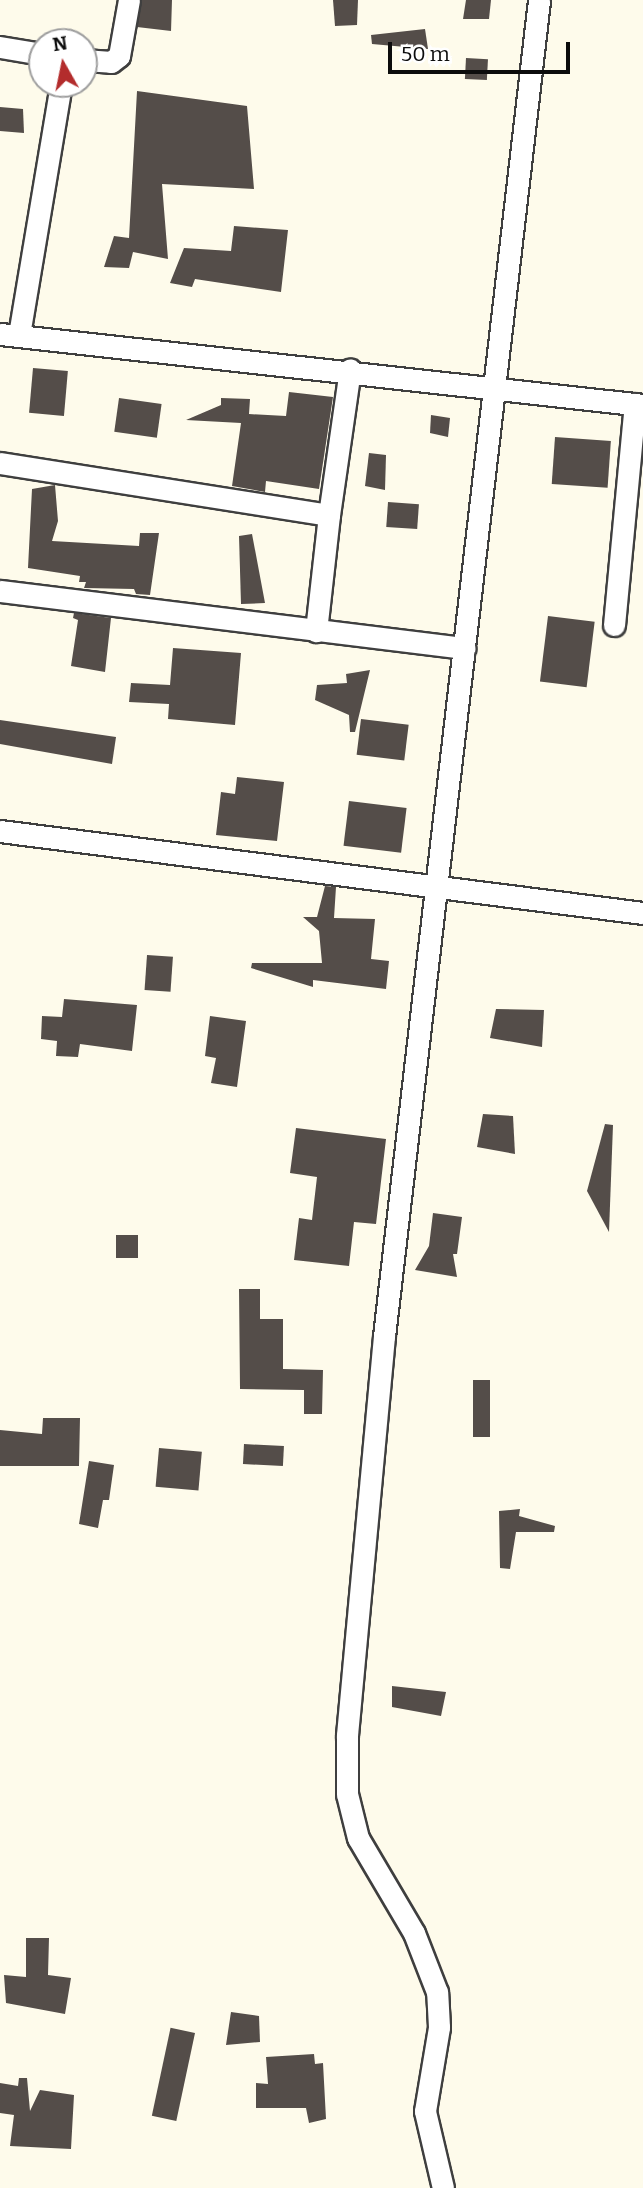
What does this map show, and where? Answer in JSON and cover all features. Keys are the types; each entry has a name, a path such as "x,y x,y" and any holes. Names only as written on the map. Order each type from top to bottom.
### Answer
{"street":[{"path":"98,61 111,62 119,56 129,0"},
{"path":"443,2188 425,2111 439,2027 437,1992 414,1933 358,1838 347,1782 347,1735 384,1336 539,0"},
{"path":"0,47 28,52"},
{"path":"58,98 9,334 351,370 639,405 614,625"},
{"path":"316,631 329,515 351,370"},
{"path":"0,463 329,515"},
{"path":"0,591 465,648"},
{"path":"0,831 437,890 643,913"}],"building":[{"path":"142,0 172,0 171,31 137,27"},
{"path":"333,0 358,0 357,25 335,26"},
{"path":"466,0 491,0 489,19 463,19"},
{"path":"425,29 428,49 372,44 371,35"},
{"path":"466,58 488,59 487,80 465,79"},
{"path":"137,91 247,106 254,189 162,184 168,259 133,252 129,268 104,267 114,236 129,238"},
{"path":"0,107 23,109 24,133 0,131"},
{"path":"234,226 288,230 281,292 195,279 192,287 170,283 184,248 231,251"},
{"path":"33,368 68,371 64,416 29,413"},
{"path":"289,392 333,397 319,489 266,481 265,492 232,486 241,423 186,420 221,405 221,398 250,399 249,414 286,416"},
{"path":"119,398 162,404 157,438 114,432"},
{"path":"431,415 450,418 448,437 430,433"},
{"path":"555,437 611,441 608,488 552,484"},
{"path":"369,453 386,455 385,490 365,486"},
{"path":"55,485 58,521 52,541 139,546 140,533 159,533 150,595 136,594 134,589 84,588 86,582 79,582 80,576 28,568 32,489"},
{"path":"388,502 419,504 417,529 386,527"},
{"path":"252,534 265,603 241,604 239,536"},
{"path":"74,613 111,618 105,672 71,666 78,620 73,618"},
{"path":"548,616 595,622 587,687 540,682"},
{"path":"173,648 241,653 235,725 168,719 169,704 129,702 131,683 170,685"},
{"path":"370,670 355,732 350,732 349,715 315,700 317,685 347,683 346,674"},
{"path":"361,719 409,725 404,761 357,755"},
{"path":"0,720 116,737 112,764 0,744"},
{"path":"237,777 284,782 277,841 216,835 221,792 235,794"},
{"path":"349,801 407,808 401,853 344,846"},
{"path":"325,886 336,887 334,918 375,919 371,959 389,961 386,989 313,980 313,987 251,968 252,963 322,963 319,931 303,917 317,917"},
{"path":"147,955 173,957 170,992 145,990"},
{"path":"64,999 137,1005 132,1051 80,1044 78,1057 56,1056 57,1041 41,1039 42,1016 62,1017"},
{"path":"496,1009 544,1010 542,1047 490,1038"},
{"path":"210,1016 246,1021 237,1087 211,1083 216,1058 205,1056"},
{"path":"483,1114 513,1116 515,1154 477,1147"},
{"path":"605,1124 613,1125 609,1232 587,1191"},
{"path":"296,1128 386,1139 376,1224 354,1222 349,1266 294,1260 299,1218 312,1220 317,1177 290,1173"},
{"path":"433,1213 462,1217 457,1254 453,1254 457,1277 415,1270 429,1246"},
{"path":"116,1235 138,1235 138,1258 116,1258"},
{"path":"239,1289 260,1289 260,1319 283,1319 283,1369 323,1370 322,1414 304,1414 304,1390 240,1389"},
{"path":"473,1380 490,1380 490,1437 473,1437"},
{"path":"43,1418 80,1418 79,1466 0,1466 0,1430 42,1434"},
{"path":"244,1444 284,1446 283,1466 243,1464"},
{"path":"159,1448 202,1452 198,1491 156,1487"},
{"path":"89,1461 114,1465 109,1500 103,1500 98,1528 79,1524"},
{"path":"520,1509 519,1516 555,1526 554,1532 516,1532 510,1569 500,1568 499,1511"},
{"path":"392,1686 446,1692 441,1716 392,1707"},
{"path":"26,1938 49,1938 48,1975 71,1978 65,2014 6,2003 4,1975 26,1977"},
{"path":"231,2012 259,2016 260,2042 226,2045"},
{"path":"171,2028 195,2033 176,2121 152,2116"},
{"path":"314,2054 315,2064 323,2063 326,2119 309,2123 306,2108 256,2108 256,2083 268,2084 266,2057"},
{"path":"19,2078 27,2078 30,2111 40,2090 74,2095 71,2149 10,2146 14,2115 0,2113 0,2083 18,2086"}]}
